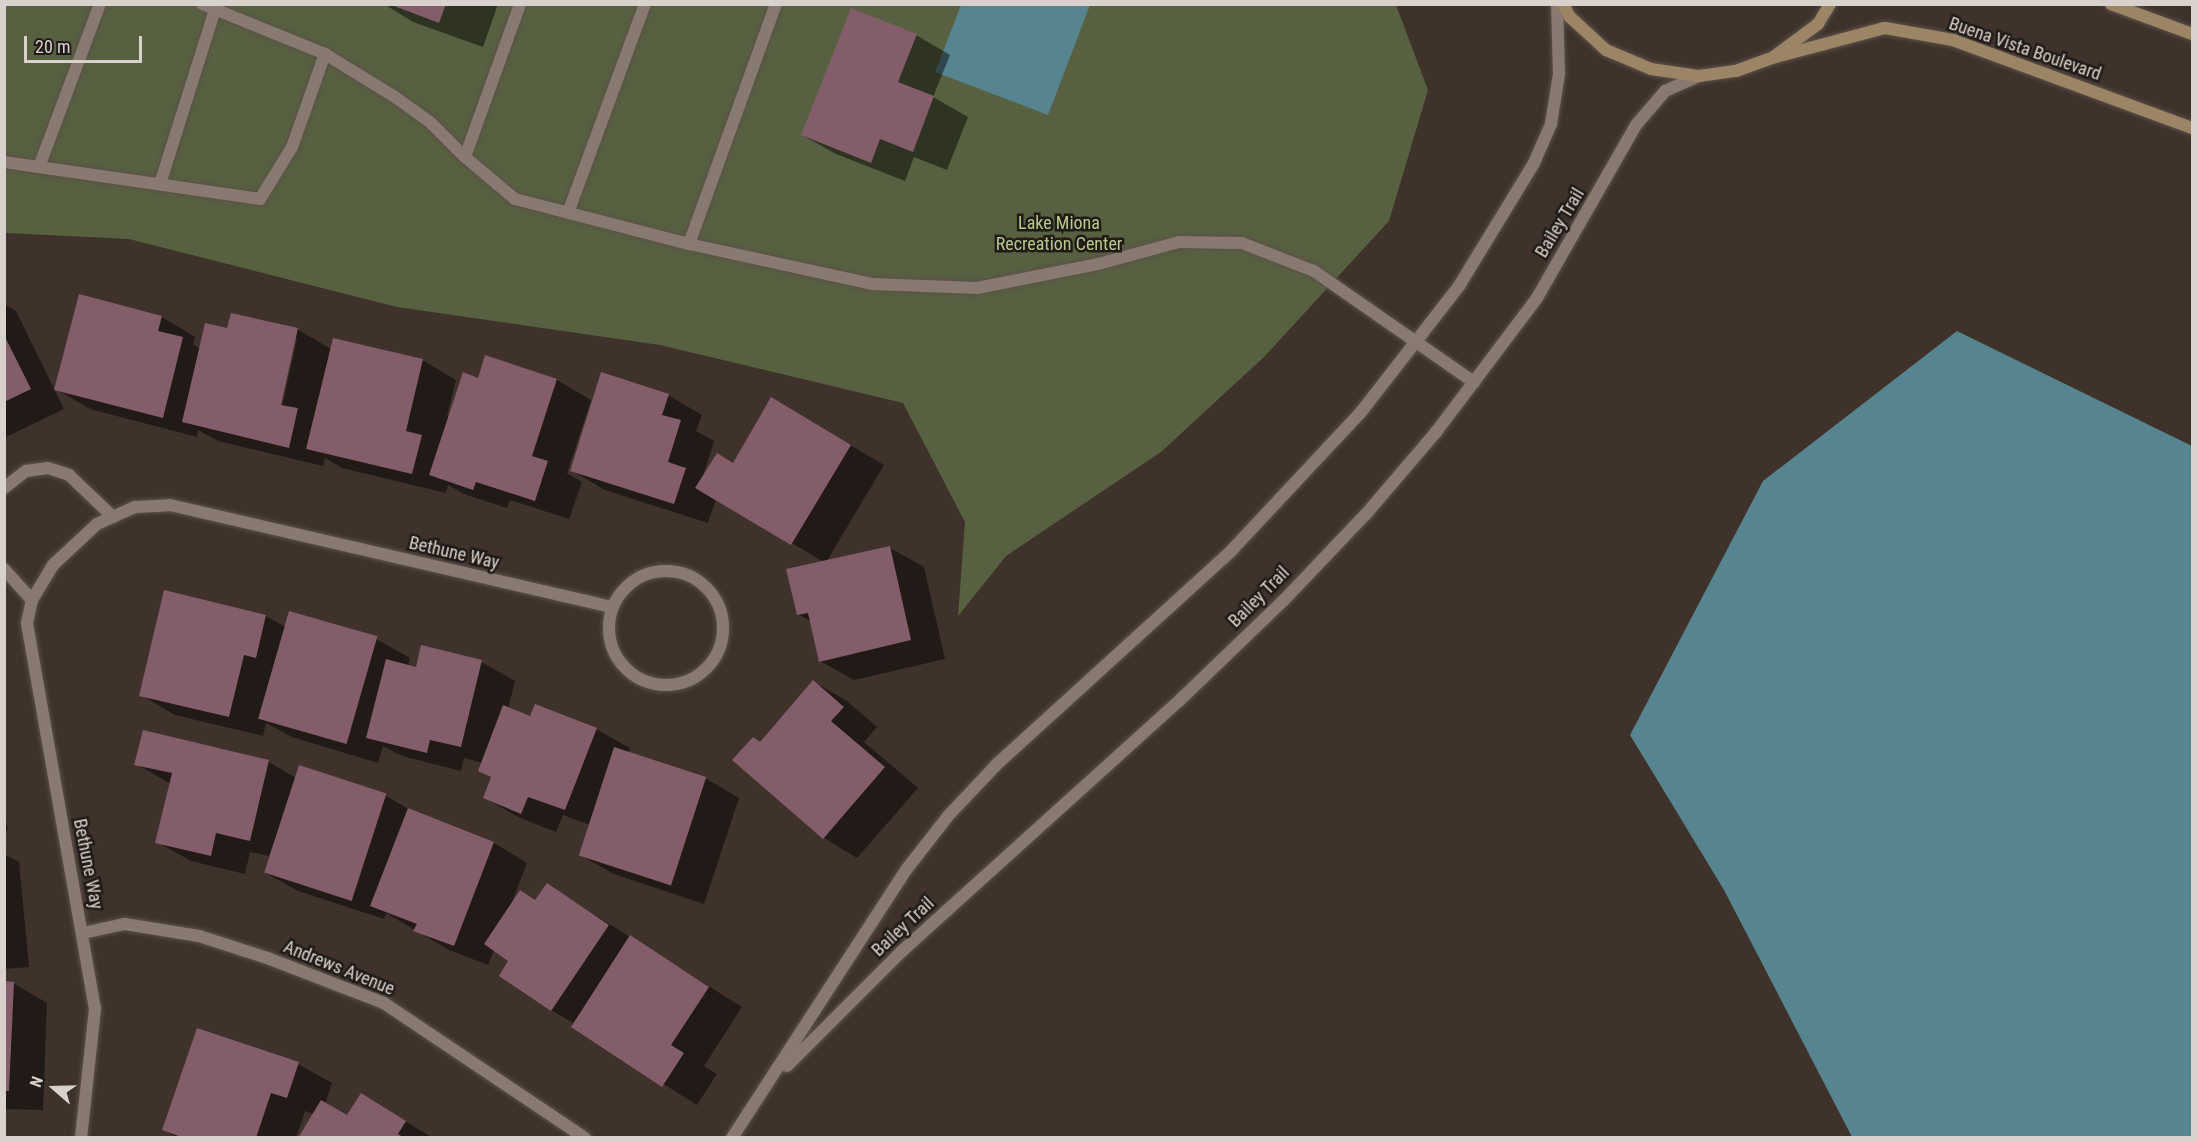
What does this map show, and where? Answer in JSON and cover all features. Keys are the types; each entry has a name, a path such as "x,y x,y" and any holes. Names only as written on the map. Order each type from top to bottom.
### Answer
{"main road":[{"name":"Buena Vista Boulevard","path":"1563,4 1570,17 1606,50 1651,69 1699,76 1736,71 1772,58 1885,28 1953,40 2193,128"},
{"name":"Buena Vista Boulevard","path":"1772,58 1818,24 1830,4"},
{"path":"2112,4 2193,34"}],"street":[{"path":"39,167 100,4"},
{"path":"202,4 325,54 431,123 465,157 515,199 688,244 872,284 977,288 1098,264 1179,242 1242,243 1314,271 1417,340 1474,382"},
{"path":"465,157 520,4"},
{"path":"568,213 645,4"},
{"path":"688,244 776,4"},
{"name":"Bailey Trail","path":"732,1137 769,1084 906,870 948,816 996,765 1231,551 1361,412 1459,285 1534,163 1551,124 1559,75 1557,4"},
{"path":"160,184 215,10"},
{"path":"4,162 260,199 292,147 325,54"},
{"name":"Bailey Trail","path":"769,1084 901,952 1180,700 1284,600 1366,514 1436,432 1537,297 1636,125 1665,90 1699,76"},
{"path":"4,488 26,471 48,468 69,475 113,517"},
{"name":"Bethune Way","path":"81,1137 95,1009 27,623 32,600 53,565 97,524 135,507 170,505 612,607"},
{"path":"4,569 32,600"},
{"path":"662,570 678,572 706,587 716,600 722,615 723,632 719,649 710,665 688,681 662,686 644,682 629,673 617,659 609,643 608,625 612,607 620,593 646,574 662,570"},
{"name":"Andrews Avenue","path":"83,933 125,924 199,936 270,959 384,1003 585,1137"}],"green space":[{"name":"Lake Miona Recreation Center","path":"4,5 1396,5 1428,90 1389,221 1264,357 1161,452 1006,556 958,616 965,522 903,403 660,345 397,307 129,239 5,233"}],"water":[{"path":"961,5 1090,5 1048,115 935,72"},
{"path":"1957,331 2192,446 2192,1137 1852,1137 1724,890 1630,735 1763,481"}],"building":[{"path":"389,4 446,4 439,23"},
{"path":"851,8 917,34 898,82 934,96 913,152 880,139 871,163 801,135"},
{"path":"79,294 162,316 158,331 183,337 163,418 54,390"},
{"path":"231,313 298,328 281,405 298,408 289,448 182,422 205,323 227,328"},
{"path":"4,335 31,389 4,402"},
{"path":"333,338 423,359 406,431 422,435 412,474 306,449"},
{"path":"485,355 557,379 532,456 548,461 535,501 476,482 473,490 429,475 463,372 478,378"},
{"path":"601,372 669,394 662,415 681,420 668,462 686,468 674,504 570,471"},
{"path":"771,397 851,445 791,545 695,488 717,453 733,463"},
{"path":"890,546 911,640 819,662 808,613 797,615 786,569"},
{"path":"164,590 266,615 256,658 244,655 229,717 139,696"},
{"path":"289,611 377,636 347,744 258,719"},
{"path":"421,645 482,660 461,747 430,740 427,753 366,738 386,659 416,667"},
{"path":"813,680 844,707 831,721 885,767 823,839 732,760 753,737 760,742"},
{"path":"535,704 597,728 565,810 528,797 521,814 483,798 491,777 478,771 503,705 530,716"},
{"path":"143,730 269,760 250,841 216,833 211,856 155,843 172,773 134,765"},
{"path":"614,747 706,777 671,885 579,855"},
{"path":"299,765 386,793 352,901 264,872"},
{"path":"408,808 494,842 454,946 413,931 417,924 370,906"},
{"path":"547,883 609,925 551,1011 499,976 508,961 484,944 520,890 535,900"},
{"path":"630,935 709,987 671,1045 684,1053 662,1087 571,1027"},
{"path":"4,981 14,982 9,1091 4,1091"},
{"path":"197,1028 299,1062 287,1098 271,1093 256,1138 184,1138 162,1130"},
{"path":"361,1093 406,1121 398,1134 404,1138 298,1138 321,1100 347,1115"}]}
